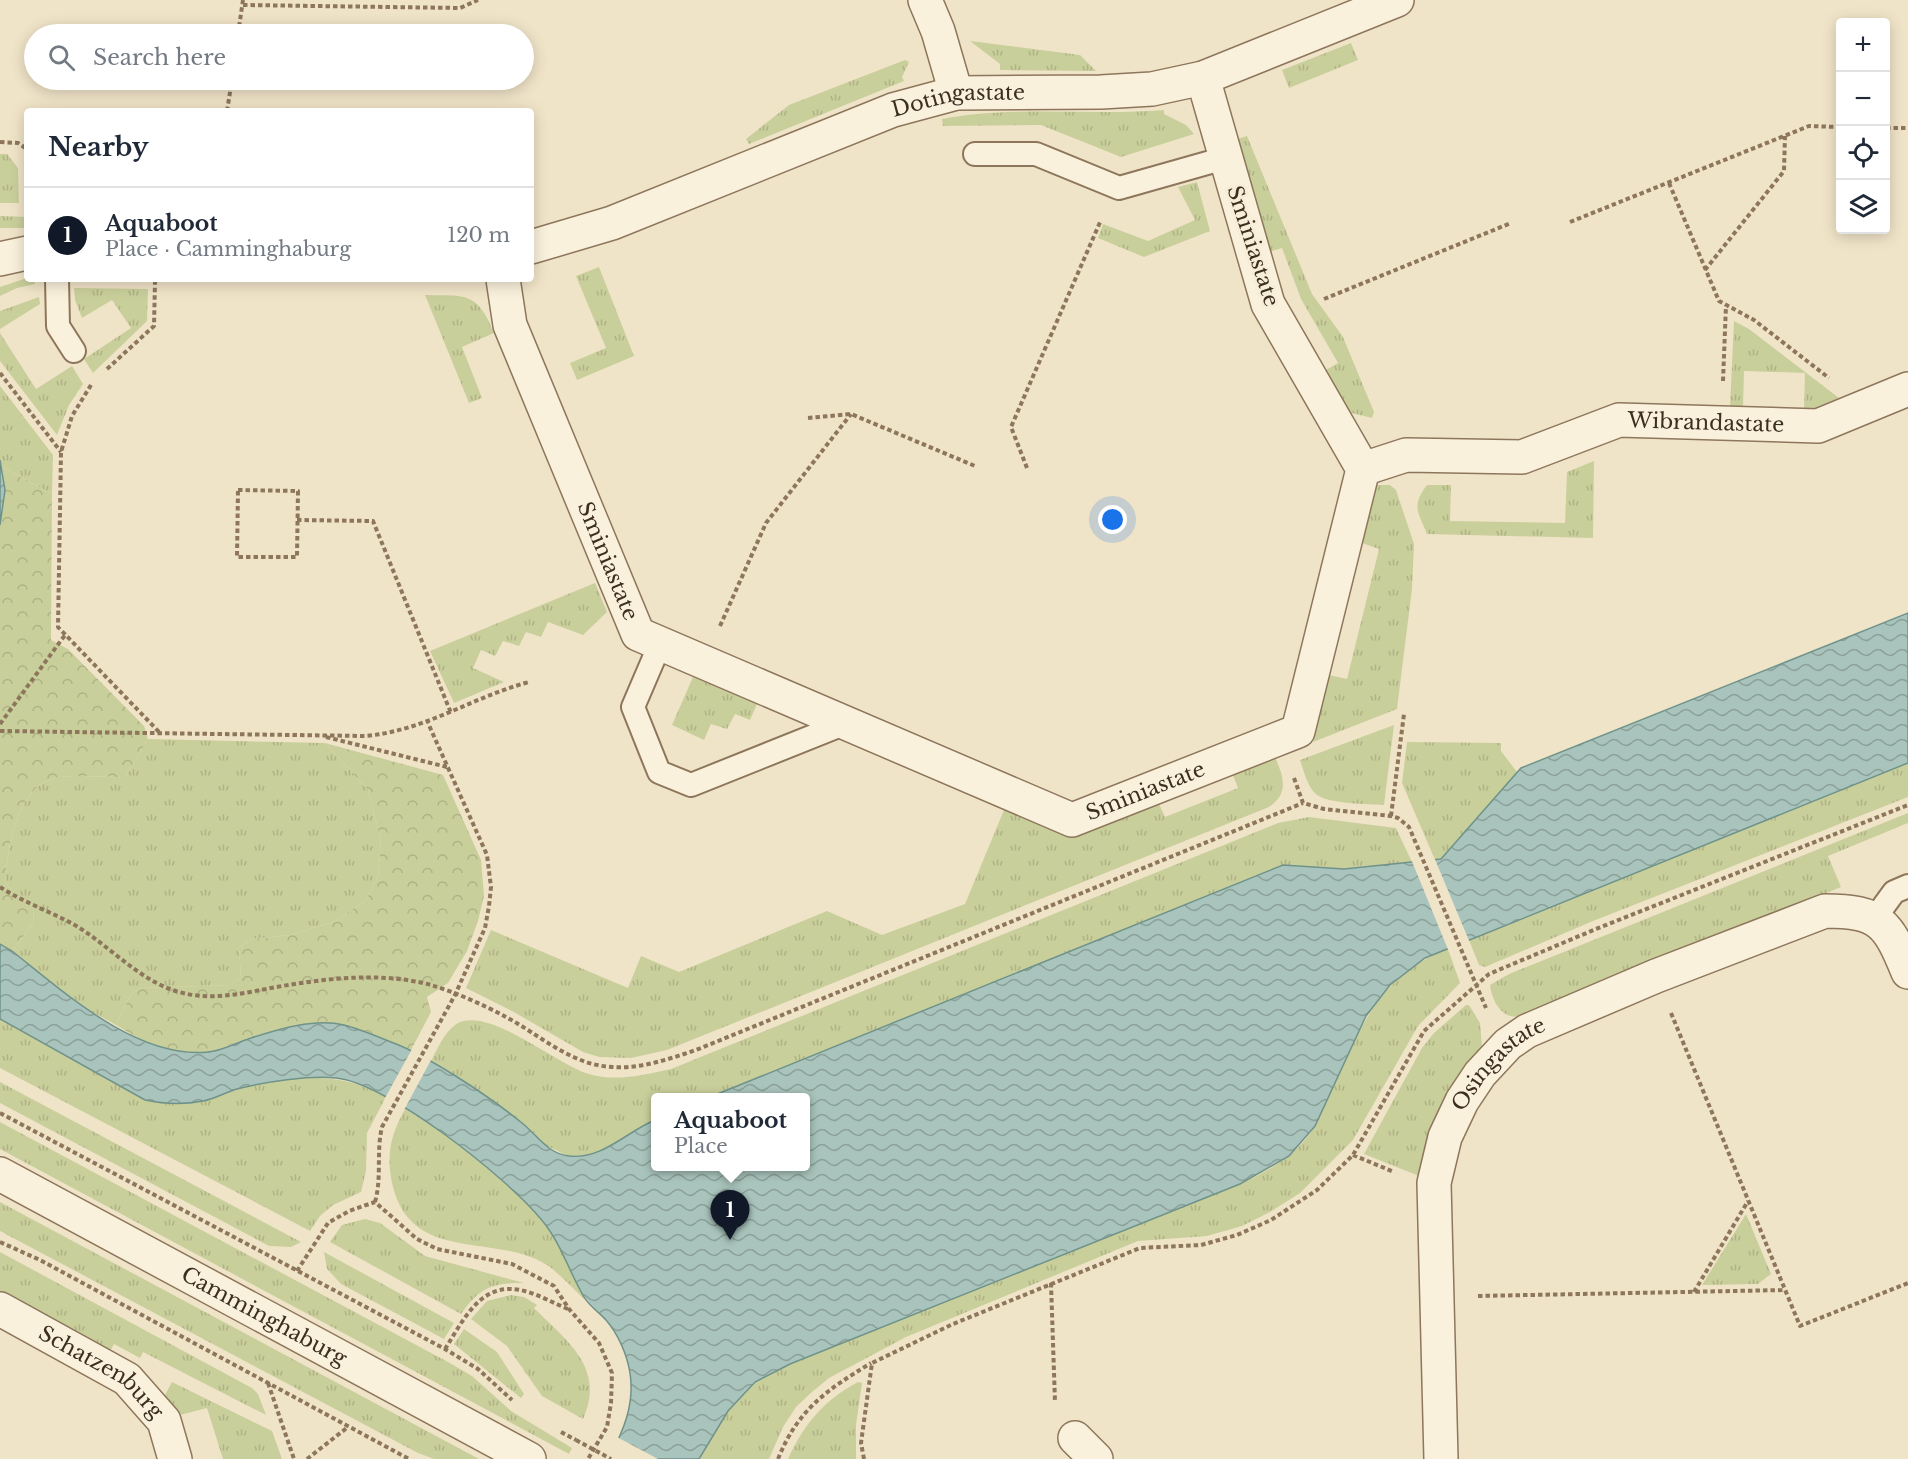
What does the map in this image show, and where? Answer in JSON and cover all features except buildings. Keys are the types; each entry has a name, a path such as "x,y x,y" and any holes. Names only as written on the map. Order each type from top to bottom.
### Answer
{"street":[{"path":"925,0 938,31 956,93"},
{"name":"Dotingastate","path":"534,246 612,223 893,110 956,93 1132,90 1203,78 1397,0"},
{"name":"Sminiastate","path":"503,282 510,325 638,634 1072,820 1298,731 1363,469 1268,304 1203,78"},
{"path":"0,259 24,254"},
{"name":"Wibrandastate","path":"1363,469 1406,455 1522,457 1619,420 1818,426 1908,389"},
{"name":"Osingastate","path":"1441,1459 1434,1184 1445,1137 1462,1101 1480,1074 1508,1044 1527,1030 1656,976 1825,911 1850,911 1875,918"},
{"path":"1875,918 1889,933 1908,972"},
{"name":"Camminghaburg","path":"0,1174 529,1459"},
{"name":"Schatzenburg","path":"0,1309 127,1379 164,1421 175,1459"}],"lane":[{"path":"975,154 1036,154 1119,188 1225,158"},
{"path":"57,282 58,326 74,351"},
{"path":"660,644 633,707 659,772 691,785 846,723"},
{"path":"1875,918 1894,892 1908,886"}],"path":[{"path":"240,24 243,2 460,8 478,0"},
{"path":"228,108 231,90"},
{"path":"1570,222 1809,126 1836,127"},
{"path":"1890,128 1908,128"},
{"path":"1706,270 1784,171 1785,136"},
{"path":"0,142 18,143 24,148"},
{"path":"1669,183 1719,301 1754,320 1866,406"},
{"path":"1028,468 1011,427 1100,223"},
{"path":"1324,299 1510,224"},
{"path":"103,373 154,326 155,282"},
{"path":"1721,423 1726,305"},
{"path":"0,373 61,452"},
{"path":"95,380 72,416 61,452 58,627 162,734"},
{"path":"704,663 766,523 851,414"},
{"path":"808,418 851,414 975,466"},
{"path":"238,490 298,491 297,520 297,557 237,557 238,490"},
{"path":"297,520 373,522 451,713"},
{"path":"0,724 65,634"},
{"path":"0,731 319,735 393,733 428,723 529,682"},
{"path":"1391,816 1404,714"},
{"path":"375,1202 380,1187 379,1143 382,1127 455,995 485,928 491,887 485,848 428,723"},
{"path":"319,735 448,767"},
{"path":"1280,738 1303,803"},
{"path":"0,886 73,924 151,979 175,991 192,996 227,997 320,980 377,978 430,985 505,1016 556,1048 591,1064 627,1067 666,1060 1303,803 1324,809 1391,816 1398,818 1409,827 1475,984 1498,1033 1508,1044"},
{"path":"778,1459 799,1421 822,1394 872,1363 953,1324 1140,1248 1201,1245 1238,1235 1271,1220 1317,1190 1353,1155 1424,1030 1489,974 1596,928 1908,805"},
{"path":"1656,976 1800,1326 1908,1283"},
{"path":"0,1113 445,1349 478,1369 515,1403"},
{"path":"1694,1292 1749,1201"},
{"path":"297,1271 328,1223 349,1211 375,1202"},
{"path":"375,1202 417,1239 437,1249 512,1264 554,1286 569,1309 599,1343 612,1372 611,1403 607,1427 588,1459"},
{"path":"0,1242 40,1260 409,1459"},
{"path":"1052,1283 1055,1420 1085,1449"},
{"path":"445,1349 480,1299 497,1290 519,1289 569,1309"},
{"path":"1437,1296 1785,1290"},
{"path":"864,1459 861,1443 872,1363"},
{"path":"268,1383 294,1459"},
{"path":"307,1459 348,1427"},
{"path":"557,1429 611,1459"}],"green space":[{"path":"970,41 1080,55 1096,71 1000,70 1000,64"},
{"path":"1351,43 1358,60 1289,88 1282,70"},
{"path":"905,60 909,62 902,77 904,81 749,144 746,139 789,105"},
{"path":"1164,110 1164,114 1186,125 1194,134 1121,157 1041,125 943,126 942,119 996,113"},
{"path":"1247,136 1312,294 1343,337 1374,412 1372,418 1348,412 1324,371 1338,363 1301,299 1282,248 1268,252 1238,139"},
{"path":"0,154 7,154 18,168 19,203 0,203"},
{"path":"1197,182 1210,231 1144,257 1098,238 1103,224 1148,241 1195,220 1178,187"},
{"path":"0,216 24,217 24,228 0,228"},
{"path":"599,267 634,356 577,380 570,363 606,348 576,276"},
{"path":"24,279 24,282 35,282 35,284 17,288 0,296 0,287"},
{"path":"74,288 148,289 147,321 93,373 84,359 131,328 112,300 82,318 75,300"},
{"path":"425,295 451,295 468,299 482,309 488,319 494,333 462,347 482,398 469,403"},
{"path":"39,297 40,304 0,329 0,311"},
{"path":"1734,321 1749,329 1839,398 1811,409 1804,409 1805,373 1744,371 1743,407 1730,407"},
{"path":"0,333 36,389 72,366 83,384 69,405 57,435 0,361"},
{"path":"0,386 53,455 52,494 2,467 0,460"},
{"path":"1594,461 1593,538 1427,534 1419,514 1419,498 1427,485 1451,485 1450,521 1565,523 1567,472"},
{"path":"2,467 52,494 51,640 68,649 144,726 148,739 125,777 58,777 39,785 30,795 22,808 11,839 6,883 16,896 33,906 34,922 12,951 0,944 0,525 5,490"},
{"path":"1376,485 1390,485 1396,490 1414,544 1412,589 1397,709 1313,742 1329,675 1347,679 1379,549 1362,543"},
{"path":"595,583 607,612 583,635 548,622 541,637 526,632 519,646 503,641 495,656 481,650 473,668 504,682 454,703 430,651"},
{"path":"693,677 757,704 750,720 735,714 727,729 711,724 704,740 672,725"},
{"path":"1394,725 1384,805 1331,800 1314,792 1306,779 1300,760"},
{"path":"148,739 325,743 368,790 381,841 378,877 366,900 336,921 290,935 251,939 239,948 241,978 229,985 142,988 131,994 116,1025 79,1005 12,951 34,922 33,906 16,896 6,883 8,855 22,808 39,785 51,779 67,776 125,777"},
{"path":"1407,742 1501,743 1501,751 1517,772 1441,859 1435,860 1402,783"},
{"path":"325,743 443,775 481,860 484,896 467,951 448,983 427,997 431,1012 410,1052 395,1043 342,1024 248,1038 211,1052 188,1052 151,1046 116,1025 131,994 142,988 229,985 241,978 239,948 251,939 290,935 336,921 366,900 378,877 381,841 368,790"},
{"path":"1275,757 1283,784 1280,796 1269,807 667,1050 631,1058 599,1057 583,1052 512,1011 466,988 491,930 628,988 641,956 679,972 827,911 882,935 965,904 1004,810 1069,837 1158,802 1165,817 1238,788 1232,773"},
{"path":"1908,763 1908,797 1593,921 1485,967 1479,965 1469,940"},
{"path":"1908,813 1908,823 1828,856 1841,887 1522,1016 1509,1016 1504,1013 1493,998 1490,985 1509,974"},
{"path":"1309,817 1396,828 1412,862 1344,869 1283,865 720,1093 651,1093 651,1122 596,1154 568,1156 543,1144 524,1124 430,1063 447,1033 455,1025 468,1020 502,1028 589,1074 620,1078 671,1069 1278,823"},
{"path":"1448,949 1460,983 1418,1026 1353,1140 1300,1193 1242,1226 1207,1236 1138,1241 906,1337 829,1378 812,1392 796,1407 783,1427 769,1459 699,1459 728,1411 755,1382 790,1364 1240,1184 1282,1161 1300,1145 1315,1126 1353,1044 1375,1005 1406,973 1425,960"},
{"path":"1466,1005 1469,1005 1480,1023 1482,1047 1430,1133 1419,1176 1364,1154 1422,1048 1434,1033"},
{"path":"0,1019 145,1100 174,1104 197,1103 238,1088 295,1078 332,1079 368,1088 386,1097 367,1133 366,1171 361,1192 333,1205 320,1216 310,1231 0,1068"},
{"path":"0,1082 301,1242 291,1247 269,1246 0,1103"},
{"path":"405,1109 448,1137 490,1169 528,1204 560,1244 584,1299 547,1265 526,1255 456,1242 435,1236 416,1226 402,1209 390,1173 391,1144"},
{"path":"0,1122 472,1376 511,1411 572,1448 569,1454 0,1149"},
{"path":"0,1202 479,1459 434,1459 418,1453 0,1231"},
{"path":"1746,1214 1771,1274 1758,1284 1702,1285"},
{"path":"365,1219 380,1223 425,1256 524,1283 503,1284 488,1288 474,1298 461,1314 330,1242 342,1225"},
{"path":"0,1252 252,1388 258,1394 266,1415 143,1352 140,1358 114,1344 108,1355 0,1296"},
{"path":"324,1252 454,1323 444,1339 341,1284 327,1269"},
{"path":"511,1295 524,1297 537,1305 534,1308 559,1332 580,1357 590,1385 589,1401 583,1419 542,1396 507,1346 471,1319 487,1301"},
{"path":"464,1329 497,1352 524,1394 521,1398 454,1344"},
{"path":"172,1382 272,1431 282,1459 223,1459 207,1408 176,1416 164,1397"},
{"path":"858,1382 862,1383 856,1425 856,1459 788,1459 816,1414 835,1397"}],"water":[{"path":"0,460 5,490 0,525"},
{"path":"1908,613 1908,763 1425,958 1390,985 1366,1016 1315,1126 1289,1156 1240,1184 790,1364 755,1382 728,1411 699,1459 609,1459 627,1417 631,1396 629,1366 618,1338 606,1320 586,1300 547,1227 524,1200 445,1134 414,1114 385,1096 358,1084 325,1077 260,1084 196,1102 174,1104 145,1100 0,1019 0,944 103,1020 155,1045 181,1051 208,1052 285,1028 321,1023 344,1025 406,1048 441,1067 493,1101 555,1152 569,1156 592,1154 651,1122 651,1171 810,1171 810,1093 720,1093 1283,865 1344,869 1441,859 1521,768"}],"pier":[{"path":"1434,857 1470,943 1449,952 1411,859"},
{"path":"412,1049 431,1060 403,1112 384,1100"},
{"path":"617,1437 658,1459 606,1459"}],"place":[{"name":"Aquaboot","path":"730,1240"}]}
